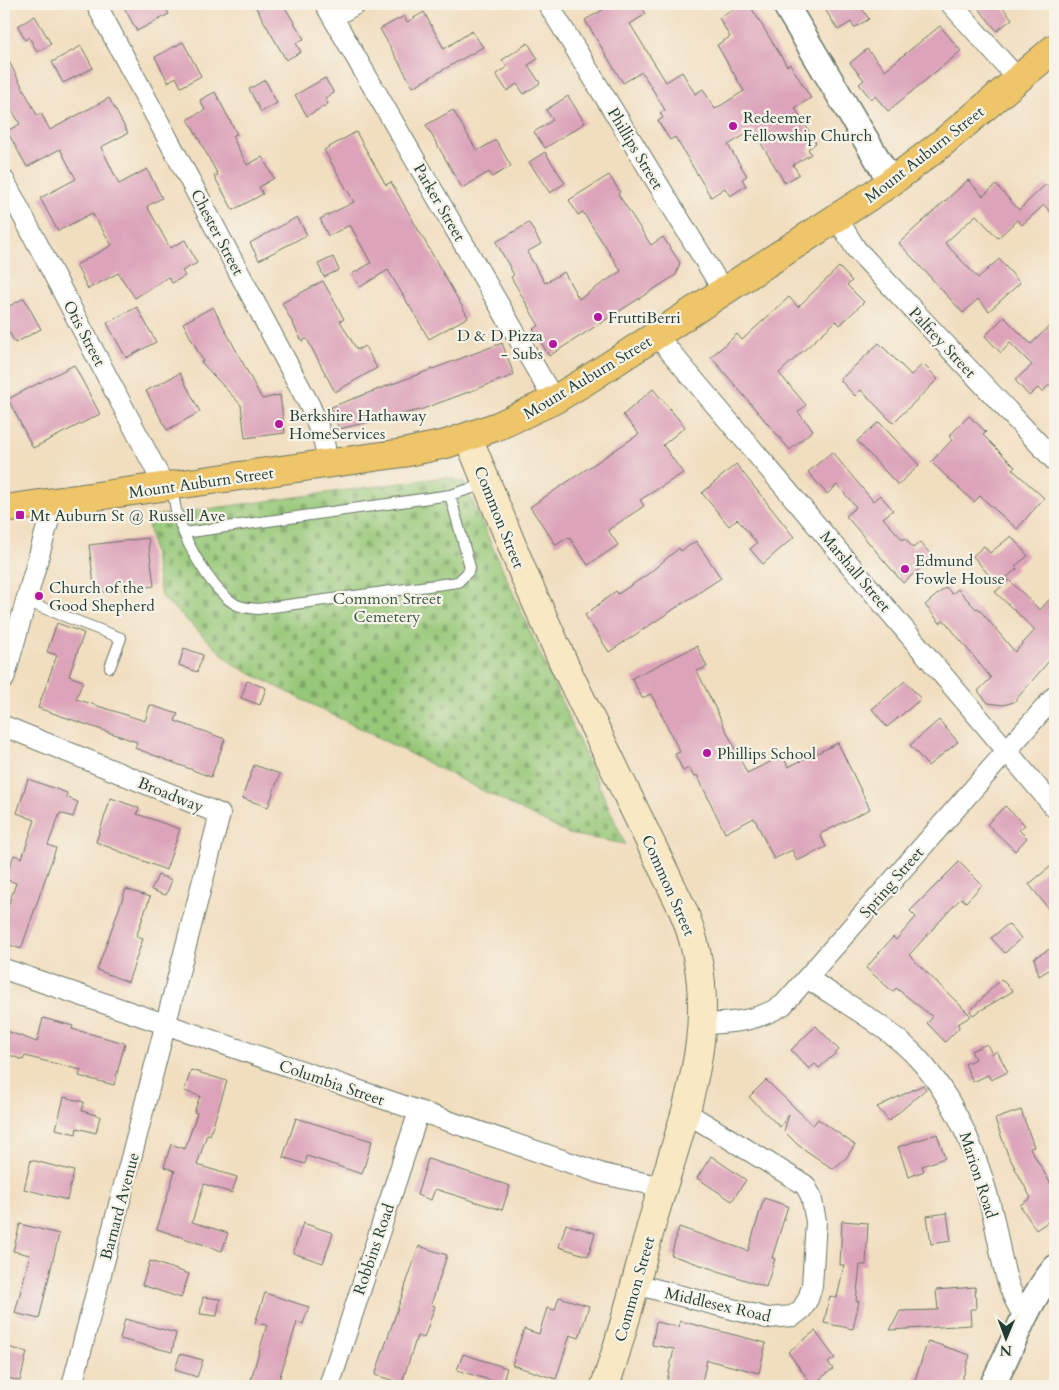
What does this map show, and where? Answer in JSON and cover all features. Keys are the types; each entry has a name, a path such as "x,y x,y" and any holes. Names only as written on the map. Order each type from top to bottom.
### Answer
{"main road":[{"name":"Mount Auburn Street","path":"4,509 403,453 468,438 507,423 554,400 657,336 891,182 1055,48"},
{"name":"Common Street","path":"468,438 524,575 572,681 692,930 703,986 703,1024 687,1113 663,1187 605,1386"}],"street":[{"name":"Chester Street","path":"96,4 310,406 322,437 328,464"},
{"path":"329,10 356,4"},
{"name":"Phillips Street","path":"548,4 724,292"},
{"path":"786,4 891,182"},
{"path":"951,4 1018,80"},
{"name":"Parker Street","path":"329,10 554,400"},
{"name":"Otis Street","path":"4,180 168,486"},
{"name":"Palfrey Street","path":"837,218 856,248 1055,461"},
{"name":"Marshall Street","path":"657,336 1055,808"},
{"path":"4,679 54,502"},
{"name":"Spring Street","path":"703,1024 736,1023 768,1014 783,1005 1055,696"},
{"name":"Broadway","path":"4,726 220,814 166,1026"},
{"name":"Columbia Street","path":"4,969 603,1174 663,1187"},
{"name":"Marion Road","path":"807,978 890,1034 913,1054 947,1099 973,1149 991,1206 1005,1278 1014,1302 1024,1316"},
{"name":"Barnard Avenue","path":"72,1386 166,1026"},
{"name":"Robbins Road","path":"329,1386 419,1111"},
{"name":"Middlesex Road","path":"635,1284 767,1318 793,1316 802,1309 808,1299 812,1286 816,1221 811,1196 805,1185 687,1113"},
{"path":"998,1383 1024,1316 1036,1294 1055,1268"}],"lane":[{"path":"184,533 450,495 487,483"},
{"path":"168,486 184,533 193,552 219,589 237,605 248,608 452,584 463,578 470,567 450,495"},
{"path":"25,601 121,638 110,667"}],"green space":[{"name":"Common Street Cemetery","path":"446,477 464,483 625,844 569,834 234,665 161,596 147,517"}],"building":[{"path":"122,4 163,4 169,14 137,31"},
{"path":"254,4 283,4 304,39 296,43 301,52 286,60"},
{"name":"Redeemer Fellowship Church","path":"613,4 640,4 646,14 630,24 666,82 682,72 695,94 703,89 715,109 744,91 717,45 730,37 719,18 743,4 749,4 787,66 790,64 811,98 795,108 816,143 808,149 811,154 793,165 799,174 785,183 753,130 728,145 747,176 742,179 746,186 730,196 725,188 711,197 675,137 670,140 658,121 663,118 660,113 665,110 642,72 623,83 585,20"},
{"path":"838,4 859,4 869,19 854,28 851,22 838,30 826,11"},
{"path":"975,4 1000,4 1012,19 997,31"},
{"path":"424,12 444,49 472,31 483,47 413,87 380,29 404,16 407,22"},
{"path":"35,16 51,44 37,52 29,37 25,40 18,26"},
{"path":"940,26 961,51 888,111 875,96 871,99 859,84 864,80 850,63 867,49 885,70"},
{"path":"183,42 201,76 181,87 176,77 168,82 155,57"},
{"path":"528,43 538,59 528,65 540,83 524,94 517,84 507,91 496,74 507,67 502,60"},
{"path":"81,46 93,68 63,83 52,62"},
{"path":"4,52 37,115 41,113 50,130 109,98 128,133 101,147 119,184 147,169 162,198 147,206 170,248 185,240 197,263 182,271 185,276 172,283 168,277 135,298 118,273 88,289 76,265 112,245 92,213 58,231 40,198 76,179 60,149 27,167 7,131 20,124 4,96"},
{"path":"325,78 334,93 325,98 328,104 307,116 295,95"},
{"path":"265,80 277,103 261,112 249,89"},
{"path":"215,92 237,134 232,136 247,165 262,157 274,178 259,187 263,194 233,210 214,176 218,175 188,119 205,110 200,100"},
{"path":"568,96 585,123 545,148 534,132 553,120 546,110"},
{"path":"453,110 477,151 496,140 511,166 492,177 489,172 462,188 426,125"},
{"path":"356,132 386,185 391,182 468,317 429,339 388,270 360,287 352,274 371,263 350,225 328,236 320,219 354,202 324,150"},
{"path":"545,152 565,183 550,193 529,162"},
{"path":"609,175 620,192 618,194 651,245 663,237 680,263 676,275 549,356 533,329 539,326 511,277 514,275 496,242 529,223 541,244 527,252 545,283 564,272 579,299 621,271 583,212 578,215 569,200"},
{"path":"968,180 983,196 996,185 1019,210 1046,184 1055,196 1055,217 1044,205 1022,225 1017,220 998,238 976,215 945,243 978,278 999,259 1020,283 989,311 978,299 963,313 899,243"},
{"path":"297,217 307,235 259,260 250,243"},
{"path":"333,257 339,270 324,277 318,264"},
{"path":"839,267 852,281 847,285 864,302 840,325 836,321 779,373 806,405 798,412 813,430 790,450 711,357 737,334 742,340 789,297 798,307"},
{"path":"323,281 344,319 340,321 357,350 365,346 377,368 335,392 307,339 302,341 282,303"},
{"path":"24,298 41,329 15,343 4,323 4,309"},
{"path":"137,307 156,342 126,358 107,323"},
{"path":"213,307 262,399 280,395 285,433 245,438 241,405 201,362 203,361 183,323"},
{"path":"1004,317 1031,344 1055,321 1055,380 1042,392 1038,388 1029,396 1015,380 1032,365 1010,343 1001,353 985,336"},
{"path":"502,343 514,375 420,410 339,429 331,407"},
{"path":"879,343 911,375 923,364 938,379 893,423 861,390 855,396 840,380"},
{"path":"74,365 100,414 33,448 8,399"},
{"path":"180,373 200,412 167,430 146,391"},
{"path":"653,389 685,427 663,445 683,473 640,500 644,506 608,530 618,545 588,565 569,537 556,545 530,507 639,434 623,415"},
{"path":"969,416 986,432 983,435 1015,467 1012,469 1044,498 1017,529 980,496 974,502 931,462 952,440 949,436"},
{"path":"879,422 919,465 898,485 857,441"},
{"path":"832,452 873,501 880,495 893,510 883,518 903,540 905,538 913,548 920,542 933,557 903,583 846,516 856,507 837,485 827,494 808,472"},
{"path":"736,464 794,537 763,564 750,549 757,543 737,519 729,526 702,493"},
{"path":"1011,536 1028,556 1015,566 1017,569 997,585 973,556 984,546 990,553"},
{"path":"148,538 154,586 95,593 89,545"},
{"path":"696,541 721,578 609,652 585,615 616,591 618,594 648,574 679,548 681,551"},
{"path":"1009,580 1040,610 1055,593 1055,654 1014,702 1003,705 988,703 978,691 991,678 944,620 940,623 925,605 946,587 952,594 958,589 976,609 978,608 1015,652 1035,630 995,592"},
{"path":"57,623 84,633 69,676 83,681 76,699 145,721 150,705 178,714 175,721 225,739 211,777 135,748 137,742 38,708 57,655 47,652"},
{"name":"Phillips School","path":"697,646 707,667 697,671 747,773 783,756 788,767 838,743 870,809 820,834 826,847 797,861 792,850 774,859 754,818 725,833 697,775 694,777 689,768 683,771 675,754 680,752 651,694 642,698 632,678"},
{"path":"184,648 203,655 197,672 179,665"},
{"path":"247,681 266,688 260,705 241,698"},
{"path":"905,681 921,699 887,727 872,709"},
{"path":"939,720 958,742 928,766 910,745"},
{"path":"254,765 280,774 268,807 242,798"},
{"path":"28,779 67,793 66,797 78,802 73,817 60,813 48,845 56,848 21,949 4,943 4,919 16,883 5,879 14,855 22,858 35,820 17,813"},
{"path":"111,798 139,808 137,814 180,829 166,870 96,842"},
{"path":"1005,806 1025,825 1019,830 1027,838 1015,851 987,824"},
{"path":"959,862 982,885 966,902 961,898 909,955 971,1016 958,1024 959,1028 945,1042 927,1023 933,1017 896,988 893,992 866,968 893,937 896,940 916,917 910,911"},
{"path":"1055,863 1055,917 1029,884"},
{"path":"158,875 172,880 166,895 151,890"},
{"path":"126,889 150,897 136,937 143,939 128,982 97,970"},
{"path":"1008,924 1021,938 1005,953 991,938"},
{"path":"1055,946 1055,966 1039,976 1034,958"},
{"path":"1001,979 1013,991 973,1015 970,1011"},
{"path":"43,1018 73,1026 72,1029 125,1043 114,1085 79,1076 81,1070 25,1056 23,1060 4,1053 4,1030 37,1042"},
{"path":"816,1026 839,1050 819,1068 815,1064 809,1069 791,1050"},
{"path":"987,1044 992,1054 997,1051 1008,1072 991,1080 988,1075 973,1082 965,1064 975,1059 971,1051"},
{"path":"191,1070 227,1081 210,1135 207,1134 197,1165 237,1177 232,1193 204,1184 192,1222 228,1233 222,1251 157,1229 175,1171 164,1167 171,1144 185,1149 197,1113 194,1112 200,1096 184,1091"},
{"path":"766,1080 813,1125 818,1119 855,1145 846,1158 833,1169 798,1145 784,1131 789,1114 780,1127 749,1097"},
{"path":"923,1085 926,1089 889,1121 877,1107"},
{"path":"64,1097 84,1102 82,1111 100,1116 96,1133 77,1128 76,1134 56,1129"},
{"path":"1021,1110 1034,1147 1030,1148 1055,1191 1055,1217 1036,1230 1020,1205 1031,1198 1008,1155 995,1119"},
{"path":"296,1118 372,1141 362,1174 307,1156 305,1164 283,1157"},
{"path":"937,1134 945,1158 922,1166 924,1171 909,1177 898,1147"},
{"path":"711,1156 746,1180 732,1201 697,1178"},
{"path":"428,1159 510,1186 502,1210 435,1189 431,1200 417,1195"},
{"path":"31,1160 74,1171 67,1200 24,1189"},
{"path":"764,1198 788,1206 772,1258 775,1259 766,1287 671,1255 679,1227 748,1251"},
{"path":"947,1213 951,1241 931,1244 927,1216"},
{"path":"842,1221 868,1223 866,1265 860,1265 856,1301 859,1301 853,1329 824,1323 830,1296 837,1298 844,1265 840,1265"},
{"path":"303,1223 333,1233 323,1263 293,1253"},
{"path":"20,1224 59,1234 39,1319 15,1313 30,1255 13,1251"},
{"path":"566,1224 595,1233 588,1256 559,1247"},
{"path":"419,1246 447,1255 431,1305 435,1306 424,1338 417,1336 402,1383 375,1375"},
{"path":"150,1261 189,1274 181,1298 142,1285"},
{"path":"975,1287 976,1309 970,1309 971,1325 890,1330 900,1311 938,1310 936,1290"},
{"path":"265,1293 309,1307 303,1324 297,1322 277,1386 249,1386 267,1325 255,1323"},
{"path":"203,1297 220,1299 217,1316 200,1314"},
{"path":"559,1297 589,1306 579,1338 570,1335 556,1379 512,1365 524,1329 539,1334 547,1308 555,1310"},
{"path":"125,1319 176,1333 172,1352 120,1339"},
{"path":"680,1321 766,1343 759,1373 707,1360 701,1386 666,1386 674,1349 652,1345 656,1322 679,1327"},
{"path":"815,1331 835,1358 828,1363 833,1369 812,1385 788,1352"},
{"path":"928,1341 970,1355 960,1386 913,1386"},
{"path":"4,1346 27,1352 20,1381 4,1377"},
{"path":"180,1354 203,1360 197,1377 175,1370"},
{"path":"463,1354 507,1368 502,1384 457,1370"}],"place":[{"name":"Redeemer Fellowship Church","path":"733,126"},
{"name":"FruttiBerri","path":"598,317"},
{"name":"D & D Pizza - Subs","path":"553,344"},
{"name":"Berkshire Hathaway HomeServices","path":"279,424"},
{"name":"Mt Auburn St @ Russell Ave","path":"20,515"},
{"name":"Edmund Fowle House","path":"905,569"},
{"name":"Church of the Good Shepherd","path":"39,596"},
{"name":"Phillips School","path":"707,753"}]}
